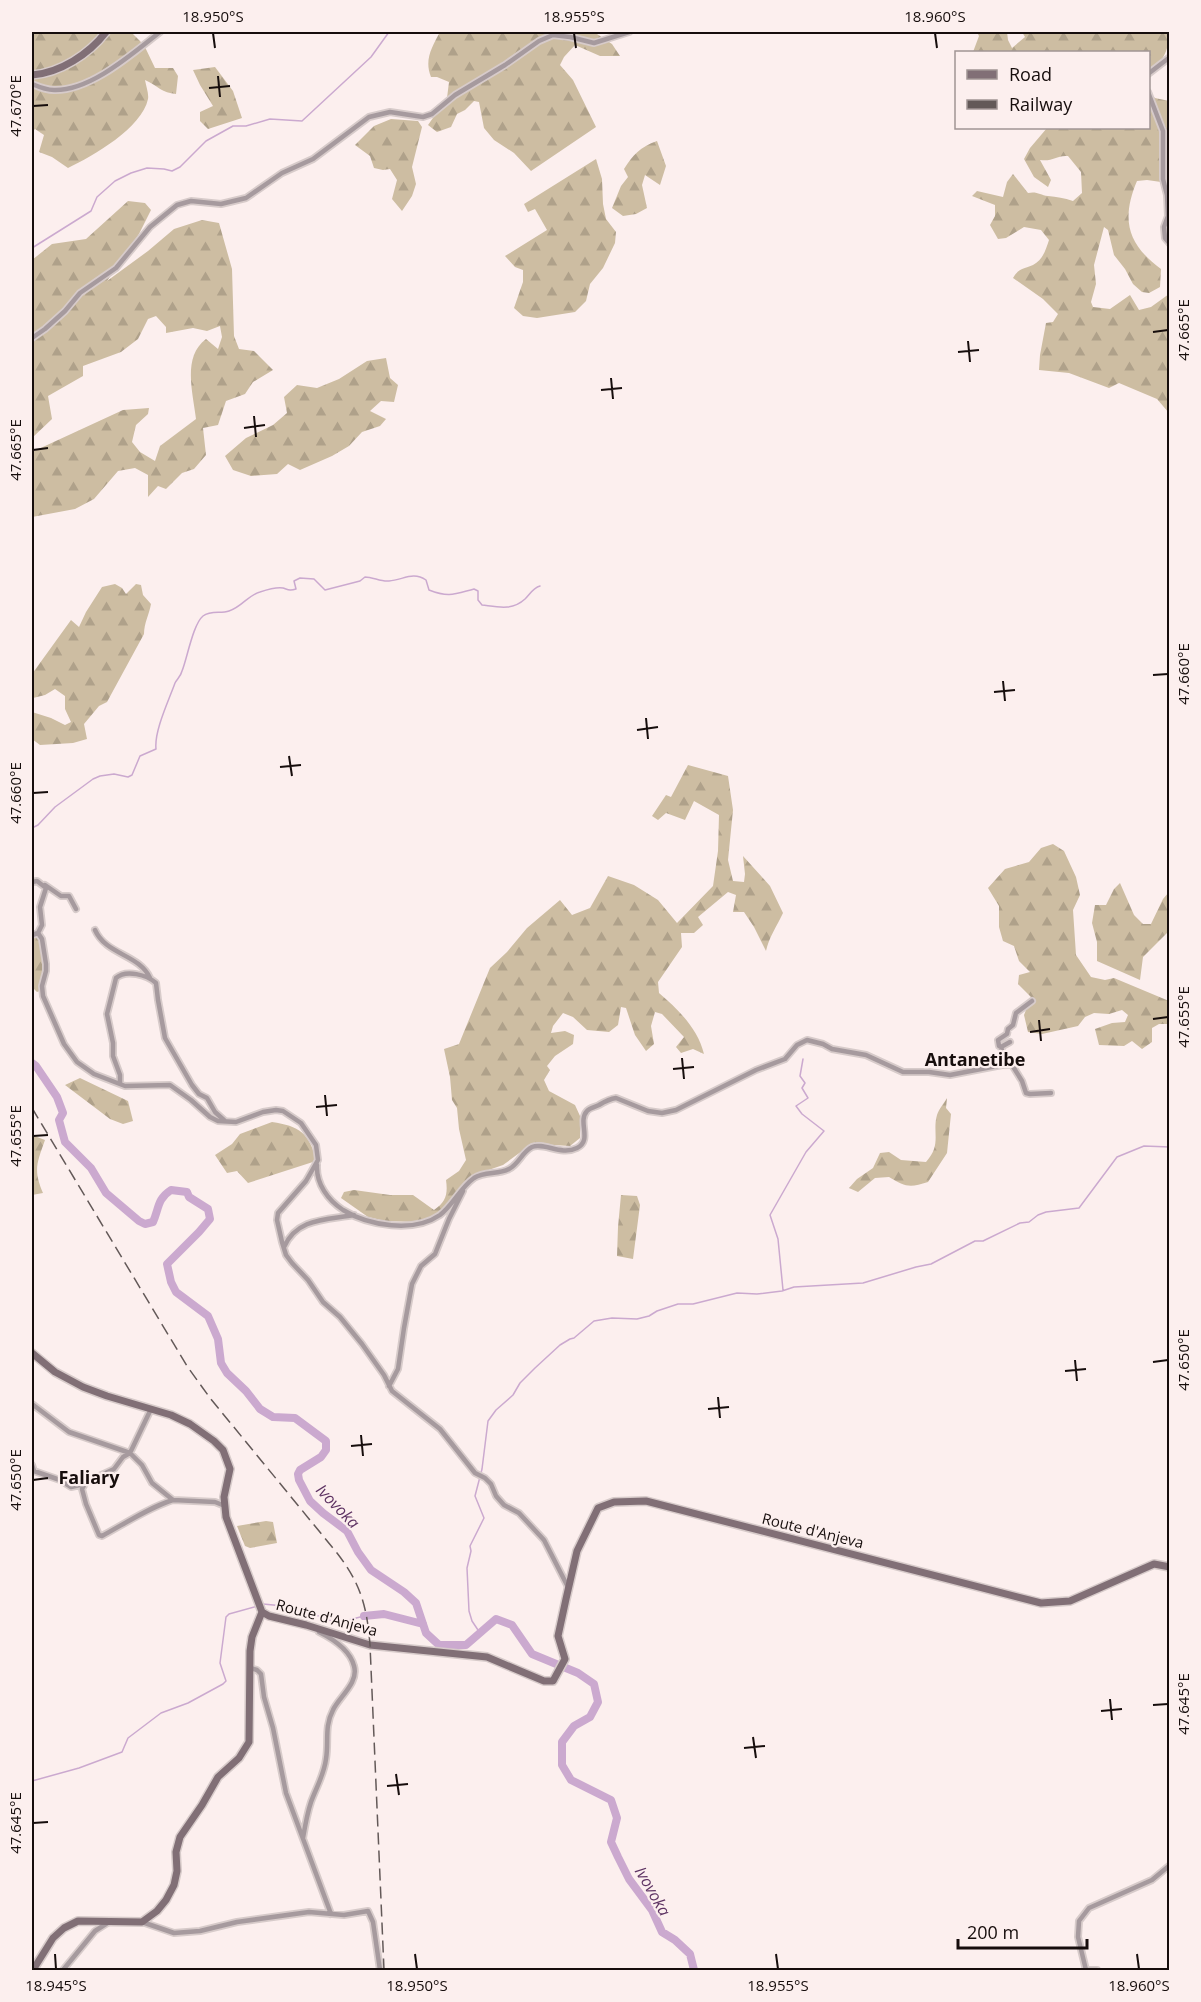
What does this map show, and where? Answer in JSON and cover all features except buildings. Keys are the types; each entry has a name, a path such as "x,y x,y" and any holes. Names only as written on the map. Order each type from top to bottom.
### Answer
{"street":[{"path":"32,75 42,74 73,60 89,50 106,32"},
{"path":"32,84 42,88 61,90 94,80 160,32"},
{"path":"32,338 58,317 80,293 116,268 150,227 177,205 191,201 221,204 246,198 282,173 313,159 369,117 390,112 423,117 432,114 455,95 505,66 539,41 553,35 594,43 629,32"},
{"path":"1150,73 1170,57"},
{"path":"1150,95 1163,131 1162,178 1167,195 1168,216 1164,227 1165,237 1170,244"},
{"path":"32,882 37,881 61,896 69,896 76,909"},
{"path":"32,935 38,933 42,925 40,911 46,891 45,885"},
{"path":"95,930 106,945 145,967 158,988 165,1038 192,1085 199,1094 207,1098 219,1118 227,1122"},
{"path":"38,933 42,939 46,964 42,986 43,996 64,1044 77,1062 94,1074 125,1086 170,1085 210,1117 227,1122 236,1122 263,1112 284,1111 301,1123 316,1145 318,1160 316,1176 326,1194 339,1207 354,1215 386,1224 421,1223 440,1215 475,1178 484,1173 509,1169 532,1147 564,1151 574,1149 585,1139 585,1113 611,1099 616,1098 654,1112 676,1110 765,1066 785,1059 797,1045 807,1040 832,1049 866,1055 903,1072 950,1075 1012,1065 1026,1093 1051,1093"},
{"path":"120,1083 107,1014 111,994 116,978 120,974 150,978"},
{"path":"1002,1065 1005,1057 998,1040 1007,1034 1008,1029 1013,1025 1016,1013 1032,1001"},
{"path":"1001,1047 1010,1042"},
{"path":"316,1165 278,1213 284,1248 292,1263 308,1280 323,1302 340,1317 362,1344 392,1391 440,1429 475,1473 491,1484 496,1496 504,1505 519,1513 544,1540 568,1587"},
{"path":"389,1386 398,1369 412,1284 421,1266 435,1254 465,1186"},
{"path":"284,1248 288,1238 302,1226 354,1215"},
{"name":"Route d'Anjeva","path":"32,1353 55,1372 83,1387 171,1415 190,1424 224,1450 230,1469 224,1497 230,1528 262,1608 276,1618 306,1624 370,1645 487,1657 544,1680 553,1681 565,1659 558,1636 578,1551 598,1508 614,1502 646,1501 1041,1603 1070,1601 1154,1564 1169,1567"},
{"path":"32,1404 69,1432 129,1453 142,1465 152,1483 173,1500"},
{"path":"32,1465 34,1471 60,1480 71,1487 114,1469 123,1456 129,1453 151,1409"},
{"path":"86,1482 82,1489 84,1498 99,1535 102,1536 151,1508 173,1500 215,1502 225,1506"},
{"path":"142,1922 157,1911 174,1885 177,1871 176,1852 180,1837 218,1777 239,1758 249,1742 249,1651 262,1608"},
{"path":"259,1624 276,1618"},
{"path":"303,1838 310,1803 322,1776 327,1757 326,1730 332,1710 353,1681 355,1674 355,1666 343,1648 306,1624"},
{"path":"250,1668 261,1674 286,1793 331,1914"},
{"path":"1097,1971 1087,1971 1078,1937 1079,1921 1089,1908 1152,1880 1170,1865"},
{"path":"33,1971 53,1938 64,1928 78,1921 142,1922 174,1933 201,1931 237,1922 309,1912 344,1915 368,1911 373,1922 380,1971"},
{"path":"63,1971 96,1930 111,1921"}],"green space":[{"path":"32,32 131,32 144,45 155,68 173,68 178,76 176,94 163,91 145,80 148,99 144,110 136,120 103,149 68,168 52,157 39,152 44,135 35,129 32,132"},
{"path":"440,32 594,32 612,44 620,56 600,56 575,45 560,65 573,80 596,127 531,171 514,153 494,140 484,128 479,102 474,101 457,114 451,127 437,132 428,125 447,98 449,82 431,77 428,65 432,48"},
{"path":"977,32 1007,32 1012,48 1025,37 1022,32 1169,32 1164,56 1150,75 1150,51 973,51 979,36"},
{"path":"215,67 233,91 242,118 208,129 200,121 200,112 213,106 193,70"},
{"path":"1150,93 1155,98 1169,101 1169,197 1168,183 1137,181 1129,207 1130,230 1134,240 1150,260 1161,269 1160,287 1149,293 1142,292 1133,284 1114,255 1108,230 1104,227 1094,265 1096,284 1091,302 1093,307 1110,309 1130,295 1139,310 1151,307 1169,294 1169,413 1157,399 1119,383 1109,388 1069,373 1039,370 1046,323 1053,322 1058,314 1043,299 1013,278 1020,270 1039,260 1049,240 1041,230 1024,227 1006,238 998,239 990,225 995,216 995,205 972,196 977,191 1003,197 1007,182 1013,174 1028,193 1073,201 1082,193 1081,172 1068,156 1040,160 1051,180 1048,187 1034,177 1024,159 1046,129 1150,129"},
{"path":"391,119 418,121 422,127 412,167 416,184 412,196 402,211 392,199 397,180 390,169 374,168 370,156 355,145 374,126"},
{"path":"657,141 666,166 660,185 645,175 642,185 647,208 636,214 623,216 612,208 621,186 628,177 624,169 638,152"},
{"path":"596,159 602,179 606,219 616,232 615,243 603,268 590,284 586,301 575,312 537,318 523,316 514,308 523,282 523,270 515,267 505,256 547,230 535,209 528,212 524,204"},
{"path":"128,201 145,203 151,210 139,234 107,281 174,229 202,220 219,223 232,269 234,336 239,349 254,351 273,370 253,382 245,394 226,401 218,425 203,428 206,455 194,469 182,473 166,489 158,486 148,497 148,475 135,468 118,471 94,499 75,509 32,517 32,452 123,410 149,408 148,414 136,425 132,442 140,452 155,461 160,446 196,419 191,376 194,355 206,339 218,349 222,337 220,326 207,331 193,328 166,333 166,327 156,316 148,319 138,339 121,352 83,366 83,376 48,396 52,419 32,438 32,260 52,244 86,239"},
{"path":"386,358 390,378 398,385 394,402 381,401 370,411 386,419 380,426 362,432 349,446 300,470 288,464 277,474 251,476 233,470 225,456 246,438 273,425 287,413 284,397 297,385 317,388 339,379 367,361"},
{"path":"115,584 126,594 136,584 141,585 143,595 151,604 144,634 107,702 99,706 84,724 87,739 73,743 40,745 32,739 32,712 65,725 71,722 65,709 65,696 55,689 33,698 32,674 71,620 79,627 102,587"},
{"path":"688,765 728,776 733,810 728,860 733,881 744,882 743,856 770,886 783,913 766,951 744,912 733,912 736,895 728,892 698,917 703,925 694,933 681,933 682,947 658,982 659,993 687,1020 704,1054 693,1049 681,1053 676,1047 684,1037 662,1014 655,1012 651,1026 654,1044 646,1051 635,1035 626,1008 621,1007 618,1025 609,1032 587,1030 573,1017 563,1013 553,1026 551,1033 565,1031 574,1035 573,1044 555,1056 547,1066 550,1070 544,1080 549,1091 575,1105 580,1116 580,1138 570,1146 538,1144 529,1146 503,1165 477,1174 461,1188 448,1214 415,1222 385,1221 368,1217 341,1198 344,1192 354,1190 390,1195 413,1195 434,1210 444,1201 447,1189 446,1180 459,1171 466,1160 457,1108 452,1100 444,1049 459,1044 490,968 527,928 560,900 572,915 590,908 608,876 634,885 658,900 677,923 713,886 718,851 719,815 694,801 685,820 666,813 658,820 652,816 666,795 671,797"},
{"path":"1053,844 1064,851 1076,877 1080,895 1073,910 1076,955 1091,977 1105,980 1114,978 1169,1001 1169,1024 1159,1024 1152,1028 1152,1042 1142,1049 1132,1041 1124,1046 1099,1045 1095,1029 1112,1023 1125,1022 1128,1015 1122,1010 1109,1014 1094,1013 1085,1017 1078,1026 1042,1034 1028,1032 1024,1015 1031,997 1018,984 1019,975 1030,972 1019,961 1014,946 1003,941 999,927 999,906 988,888 1005,869 1029,862 1041,848"},
{"path":"1120,883 1134,915 1143,924 1151,924 1169,892 1169,931 1143,957 1140,980 1097,961 1097,942 1092,923 1095,905 1106,905 1114,889"},
{"path":"40,937 44,974 40,991 37,992 32,987 32,938"},
{"path":"80,1078 128,1101 133,1121 123,1124 110,1119 65,1085"},
{"path":"947,1098 946,1108 951,1114 947,1153 928,1182 908,1186 889,1177 875,1178 858,1192 849,1188 873,1168 880,1153 889,1152 901,1160 926,1162 934,1150 937,1115"},
{"path":"272,1122 302,1132 307,1137 316,1161 248,1183 237,1171 227,1173 215,1155 232,1144 240,1134"},
{"path":"32,1135 45,1140 37,1166 43,1193 32,1195"},
{"path":"621,1195 637,1196 640,1205 633,1259 617,1256"},
{"path":"273,1522 277,1543 250,1548 245,1546 237,1526"}],"waterway":[{"path":"32,248 91,211 97,197 115,181 131,173 147,168 172,171 180,167 206,141 233,126 246,126 270,119 302,121 371,57 389,32"},
{"path":"32,828 38,825 55,807 93,779 114,774 128,777 132,775 140,756 156,749 157,733 166,707 181,673 196,626 206,614 229,611 265,590 296,589 294,581 300,578 314,579 325,590 360,581 365,577 386,581 417,576 426,580 429,590 447,595 474,589 478,591 478,600 482,605 499,607 510,607 520,603 540,586"},
{"path":"783,1290 778,1239 770,1215 806,1152 824,1131 802,1114 796,1106 808,1098 802,1088 805,1083 800,1076 803,1059"},
{"name":"Ivovoka","path":"32,1063 57,1097 63,1113 59,1120 65,1142 91,1168 106,1193 139,1221 145,1224 153,1222 161,1201 171,1190 187,1192 189,1197 208,1209 210,1219 167,1264 176,1292 208,1316 218,1339 221,1363 227,1373 246,1391 260,1409 273,1417 295,1418 326,1441 326,1450 321,1457 300,1470 299,1480 310,1501 347,1531 371,1570 416,1603 426,1633 439,1645 466,1645 496,1619 512,1625 532,1654 578,1673 594,1684 598,1702 590,1717 574,1726 562,1742 562,1765 571,1780 611,1800 617,1818 611,1842 618,1857 629,1879 652,1910 662,1932 690,1954 694,1970"},
{"path":"480,1633 469,1611 467,1568 470,1546 484,1518 475,1496 482,1469 488,1421 535,1368 560,1345 574,1338 594,1321 612,1318 637,1319 678,1304 693,1304 737,1293 757,1294 794,1287 863,1283 931,1264 975,1241 983,1241 1020,1223 1029,1222 1038,1215 1079,1208 1117,1157 1144,1146 1170,1147"},
{"path":"263,1604 294,1607 337,1623 364,1616"},
{"path":"32,1781 79,1768 122,1752 128,1738 161,1713 188,1703 223,1684 226,1681 220,1663 226,1617 229,1614 258,1606"},
{"path":"364,1616 384,1614 423,1624"}],"railway":[{"path":"32,1108 187,1366 210,1398 337,1553 357,1586 365,1607 370,1645 384,1970"}],"district":[{"name":"Antanetibe","path":"975,1059"},
{"name":"Faliary","path":"89,1477"}]}
